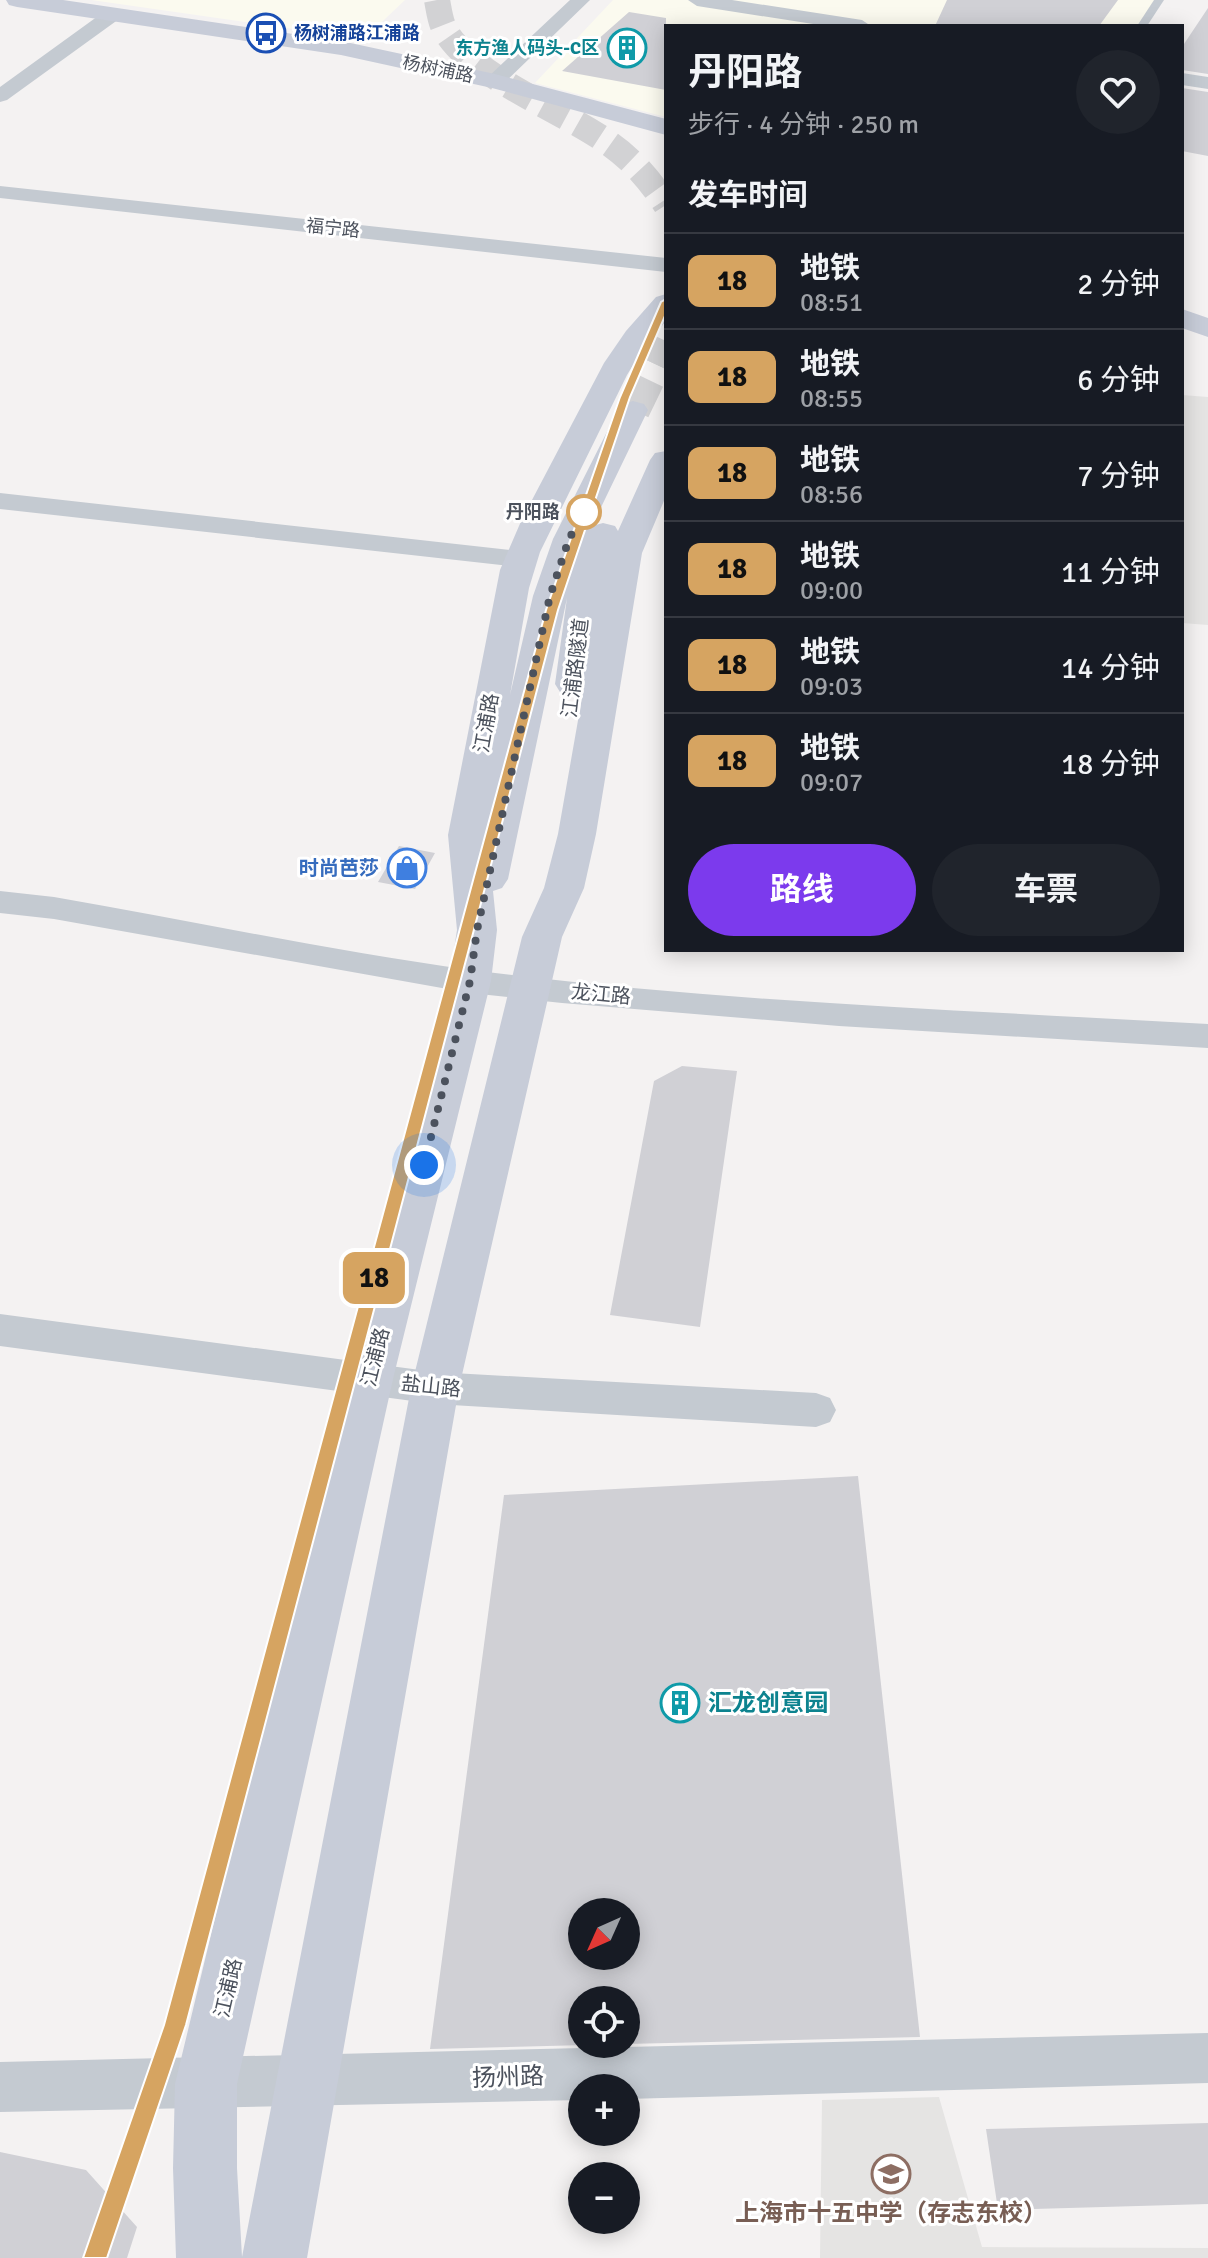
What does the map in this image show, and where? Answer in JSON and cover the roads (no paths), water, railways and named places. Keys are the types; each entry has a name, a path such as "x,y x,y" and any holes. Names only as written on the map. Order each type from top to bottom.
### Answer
{"main road":[{"name":"杨树浦路","path":"17,0 341,48 495,81 664,126"},
{"name":"江浦路","path":"209,2258 205,2168 206,2084 369,1379 470,981 477,930 467,835 501,639 519,559 624,354 641,329 664,305"},
{"path":"1184,319 1208,328"},
{"name":"江浦路隧道","path":"477,930 550,596 569,539 646,412 596,546 584,594 542,937"},
{"path":"274,2258 435,1388 542,937 564,888 577,834 625,553 664,465"}],"street":[{"path":"495,81 581,0"},
{"path":"697,0 835,24"},
{"path":"0,96 112,15"},
{"path":"1184,79 1208,83"},
{"name":"福宁路","path":"0,192 664,265"},
{"path":"0,501 519,559"},
{"name":"龙江路","path":"0,902 66,910 470,981 532,988 773,1009 1208,1036"},
{"name":"盐山路","path":"0,1330 435,1388 816,1410"},
{"name":"扬州路","path":"0,2087 1208,2058"}],"lane":[{"path":"1143,24 1159,0"}],"tunnel":[{"path":"437,0 445,30 474,62 616,149 640,170 664,202"},
{"path":"655,364 664,345"},
{"path":"633,410 656,362"}],"metro line":[{"name":"18","path":"95,2258 175,2025 552,610 625,397 664,307"}],"place":[{"name":"杨树浦路江浦路","path":"266,33"},
{"name":"东方渔人码头-C区","path":"627,48"},
{"name":"丹阳路","path":"584,512"},
{"name":"时尚芭莎","path":"407,868"},
{"name":"汇龙创意园","path":"680,1703"},
{"name":"上海市十五中学（存志东校）","path":"891,2174"}]}
